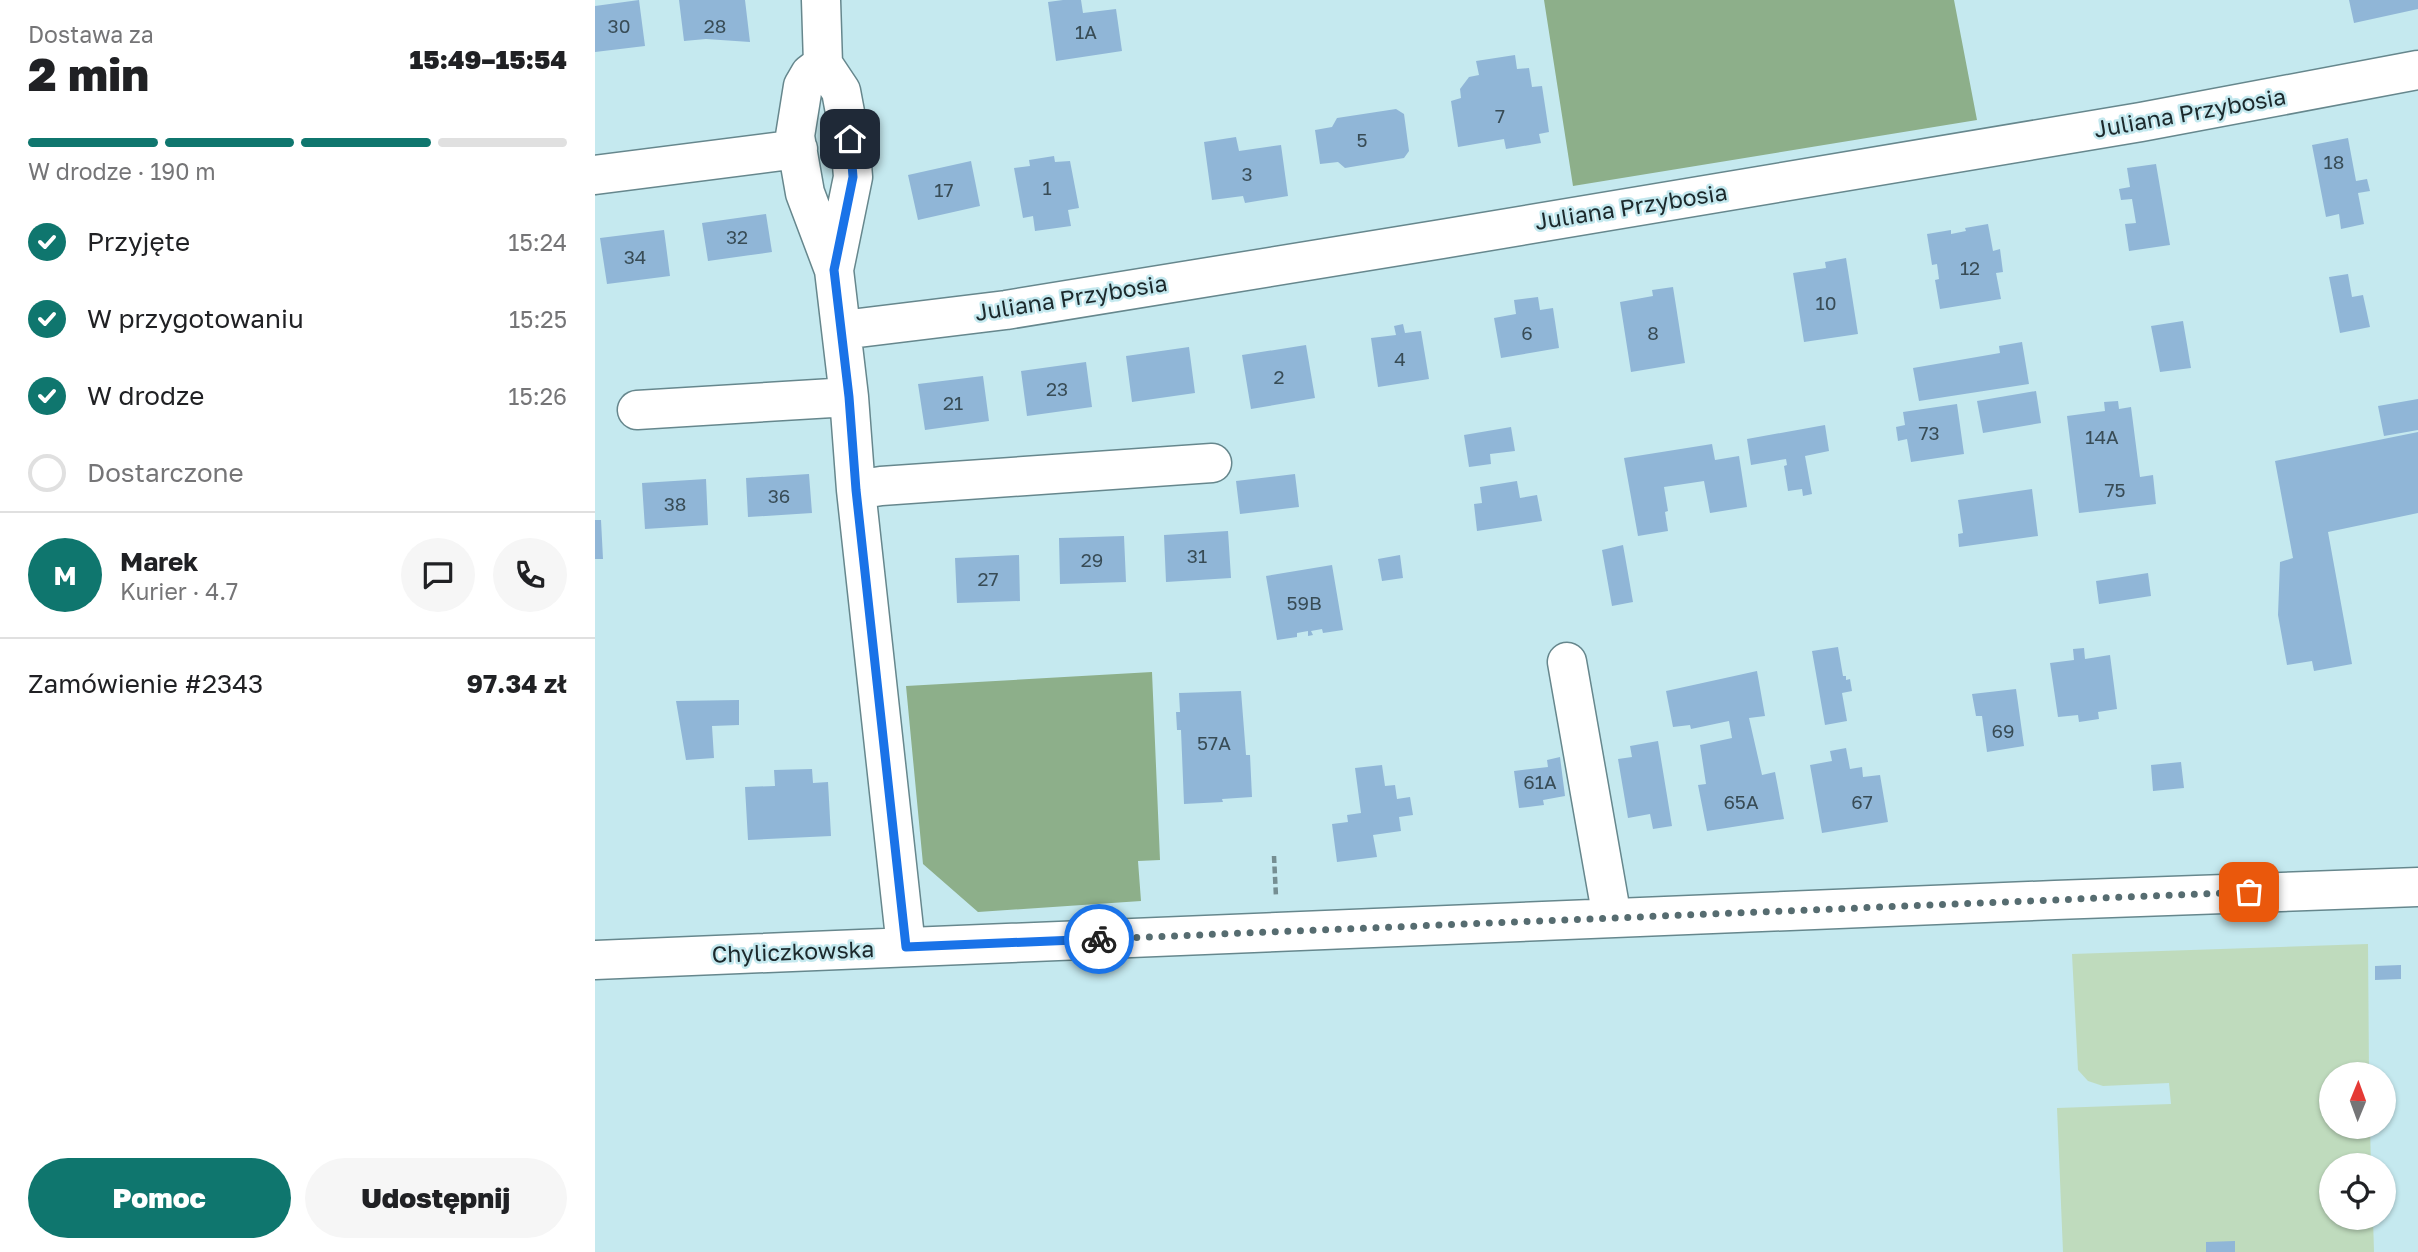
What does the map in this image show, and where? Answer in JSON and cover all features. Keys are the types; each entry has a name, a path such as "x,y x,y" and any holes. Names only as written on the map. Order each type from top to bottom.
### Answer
{"street":[{"path":"821,0 823,64 841,91 850,139 853,177 834,270"},
{"path":"823,64 810,74 803,86 795,136 805,193 834,270 906,947"},
{"name":"Juliana Przybosia","path":"842,330 1006,310 1415,243 2141,122 2418,70"},
{"path":"595,175 797,149"},
{"path":"637,410 849,397"},
{"path":"856,490 1212,463"},
{"path":"1567,662 1612,918"},
{"name":"Chyliczkowska","path":"595,960 2418,887"}],"path":[{"path":"1274,856 1276,909"}],"green space":[{"path":"1544,0 1954,0 1977,120 1573,186"},
{"path":"1152,672 1160,860 1138,861 1141,901 978,912 923,864 906,686"},
{"path":"2368,944 2369,1062 2319,1062 2319,1139 2370,1139 2371,1153 2319,1153 2319,1230 2373,1230 2374,1252 2063,1252 2057,1108 2171,1104 2169,1083 2103,1086 2088,1081 2078,1070 2072,954"}],"building":[{"path":"639,0 645,46 595,52 595,6"},
{"path":"679,0 745,0 750,42 706,39 684,41"},
{"path":"1081,0 1083,13 1116,9 1122,51 1056,61 1048,2"},
{"path":"2349,0 2418,0 2418,9 2354,23"},
{"path":"1515,55 1517,69 1529,68 1532,87 1542,86 1549,132 1539,134 1541,143 1506,149 1504,139 1458,147 1451,101 1461,98 1460,89 1469,77 1479,75 1476,61"},
{"path":"1396,109 1404,114 1409,151 1404,158 1345,168 1338,162 1320,164 1315,130 1332,127 1337,118"},
{"path":"1236,137 1239,151 1281,145 1288,196 1245,203 1243,196 1212,200 1204,142"},
{"path":"2348,138 2356,181 2367,179 2370,191 2358,193 2364,224 2341,229 2339,214 2326,217 2312,145"},
{"path":"1054,156 1055,162 1070,161 1079,208 1068,210 1071,226 1035,231 1033,216 1023,218 1014,168 1030,166 1029,160"},
{"path":"971,161 980,206 918,220 908,175"},
{"path":"2156,164 2170,245 2129,251 2125,224 2136,223 2132,199 2121,200 2119,189 2130,187 2127,168"},
{"path":"766,214 772,252 708,261 702,223"},
{"path":"1988,224 1993,251 2000,249 2003,272 1996,273 2001,299 1940,309 1935,280 1939,279 1937,264 1932,265 1927,234 1951,230 1951,234 1966,231 1965,228"},
{"path":"664,230 670,276 607,284 600,238"},
{"path":"1846,258 1858,334 1804,342 1793,273 1826,268 1825,262"},
{"path":"2348,274 2352,297 2363,295 2370,327 2340,333 2329,277"},
{"path":"1673,287 1685,363 1631,372 1620,302 1653,296 1652,290"},
{"path":"1538,297 1540,310 1553,308 1559,348 1501,358 1494,318 1516,314 1514,300"},
{"path":"2183,321 2191,368 2160,372 2151,326"},
{"path":"1403,324 1405,333 1421,331 1429,379 1378,387 1371,338 1396,335 1394,326"},
{"path":"2022,342 2029,384 1919,401 1913,368 2000,353 1999,346"},
{"path":"1306,345 1315,398 1251,409 1242,355"},
{"path":"1189,347 1195,393 1132,402 1126,356"},
{"path":"1086,362 1092,407 1027,416 1021,371"},
{"path":"983,376 989,421 925,430 918,384"},
{"path":"2036,391 2041,423 1983,433 1977,401"},
{"path":"2418,399 2418,430 2384,436 2378,406"},
{"path":"2118,401 2119,409 2131,407 2140,477 2153,475 2156,504 2079,513 2067,416 2105,411 2104,402"},
{"path":"1957,404 1964,454 1911,462 1907,439 1898,441 1896,427 1905,425 1903,412"},
{"path":"1825,425 1829,451 1805,456 1812,494 1803,496 1802,489 1788,491 1784,466 1787,465 1786,459 1751,465 1747,439"},
{"path":"1511,427 1515,451 1490,454 1491,464 1469,467 1464,435"},
{"path":"2418,432 2418,513 2328,532 2352,664 2314,671 2312,661 2287,665 2278,615 2280,562 2293,558 2275,461"},
{"path":"1712,444 1715,460 1739,456 1747,507 1710,513 1704,481 1664,487 1668,531 1638,536 1624,458"},
{"path":"809,474 812,513 748,517 746,478"},
{"path":"1295,474 1299,507 1240,514 1236,481"},
{"path":"706,479 708,525 645,529 642,483"},
{"path":"1517,481 1520,498 1537,495 1542,521 1477,531 1474,504 1482,503 1480,487"},
{"path":"2032,489 2038,536 1959,547 1958,534 1963,533 1958,500"},
{"path":"595,520 601,520 603,559 595,559"},
{"path":"1228,531 1231,578 1166,582 1164,535"},
{"path":"1124,536 1126,582 1060,584 1059,538"},
{"path":"1623,545 1633,602 1612,606 1602,550"},
{"path":"1019,555 1020,601 957,603 955,558"},
{"path":"1400,555 1403,578 1382,581 1378,559"},
{"path":"1332,565 1343,630 1323,633 1322,629 1311,631 1313,635 1308,636 1308,631 1297,633 1297,637 1277,640 1266,576"},
{"path":"2148,573 2151,596 2099,604 2096,581"},
{"path":"1838,647 1843,676 1846,676 1846,680 1850,679 1852,691 1842,693 1847,721 1825,725 1812,651"},
{"path":"2084,648 2085,659 2110,655 2117,709 2098,712 2099,719 2079,722 2078,715 2058,717 2050,663 2074,660 2073,649"},
{"path":"1757,671 1765,716 1749,718 1762,775 1775,772 1784,819 1707,831 1698,785 1706,784 1700,745 1732,738 1729,721 1691,729 1690,725 1673,727 1666,691"},
{"path":"2016,689 2024,746 1987,752 1982,716 1976,716 1972,694"},
{"path":"1241,691 1246,755 1250,755 1252,797 1184,804 1181,730 1177,730 1176,712 1180,712 1179,693"},
{"path":"739,700 739,725 712,726 714,758 686,760 676,701"},
{"path":"1658,741 1672,826 1653,829 1650,814 1628,818 1618,759 1632,757 1630,746"},
{"path":"1846,748 1850,769 1862,767 1863,777 1880,775 1888,822 1822,833 1810,765 1832,761 1830,751"},
{"path":"1560,757 1565,796 1543,800 1544,805 1519,808 1514,771 1548,767 1547,760"},
{"path":"2181,762 2184,788 2153,791 2151,765"},
{"path":"1382,765 1385,786 1395,785 1397,799 1410,797 1413,815 1399,817 1401,831 1373,835 1377,857 1337,862 1332,824 1348,822 1347,815 1361,813 1355,768"},
{"path":"812,769 813,783 828,782 831,836 748,840 745,787 775,786 774,770"},
{"path":"2401,965 2401,979 2375,980 2375,966"},
{"path":"2235,1241 2235,1252 2206,1252 2206,1242"}],"way so far":[{"path":"1099,939 2249,892"}],"route":[{"path":"850,139 853,177 834,270 906,947 1099,939"}]}
